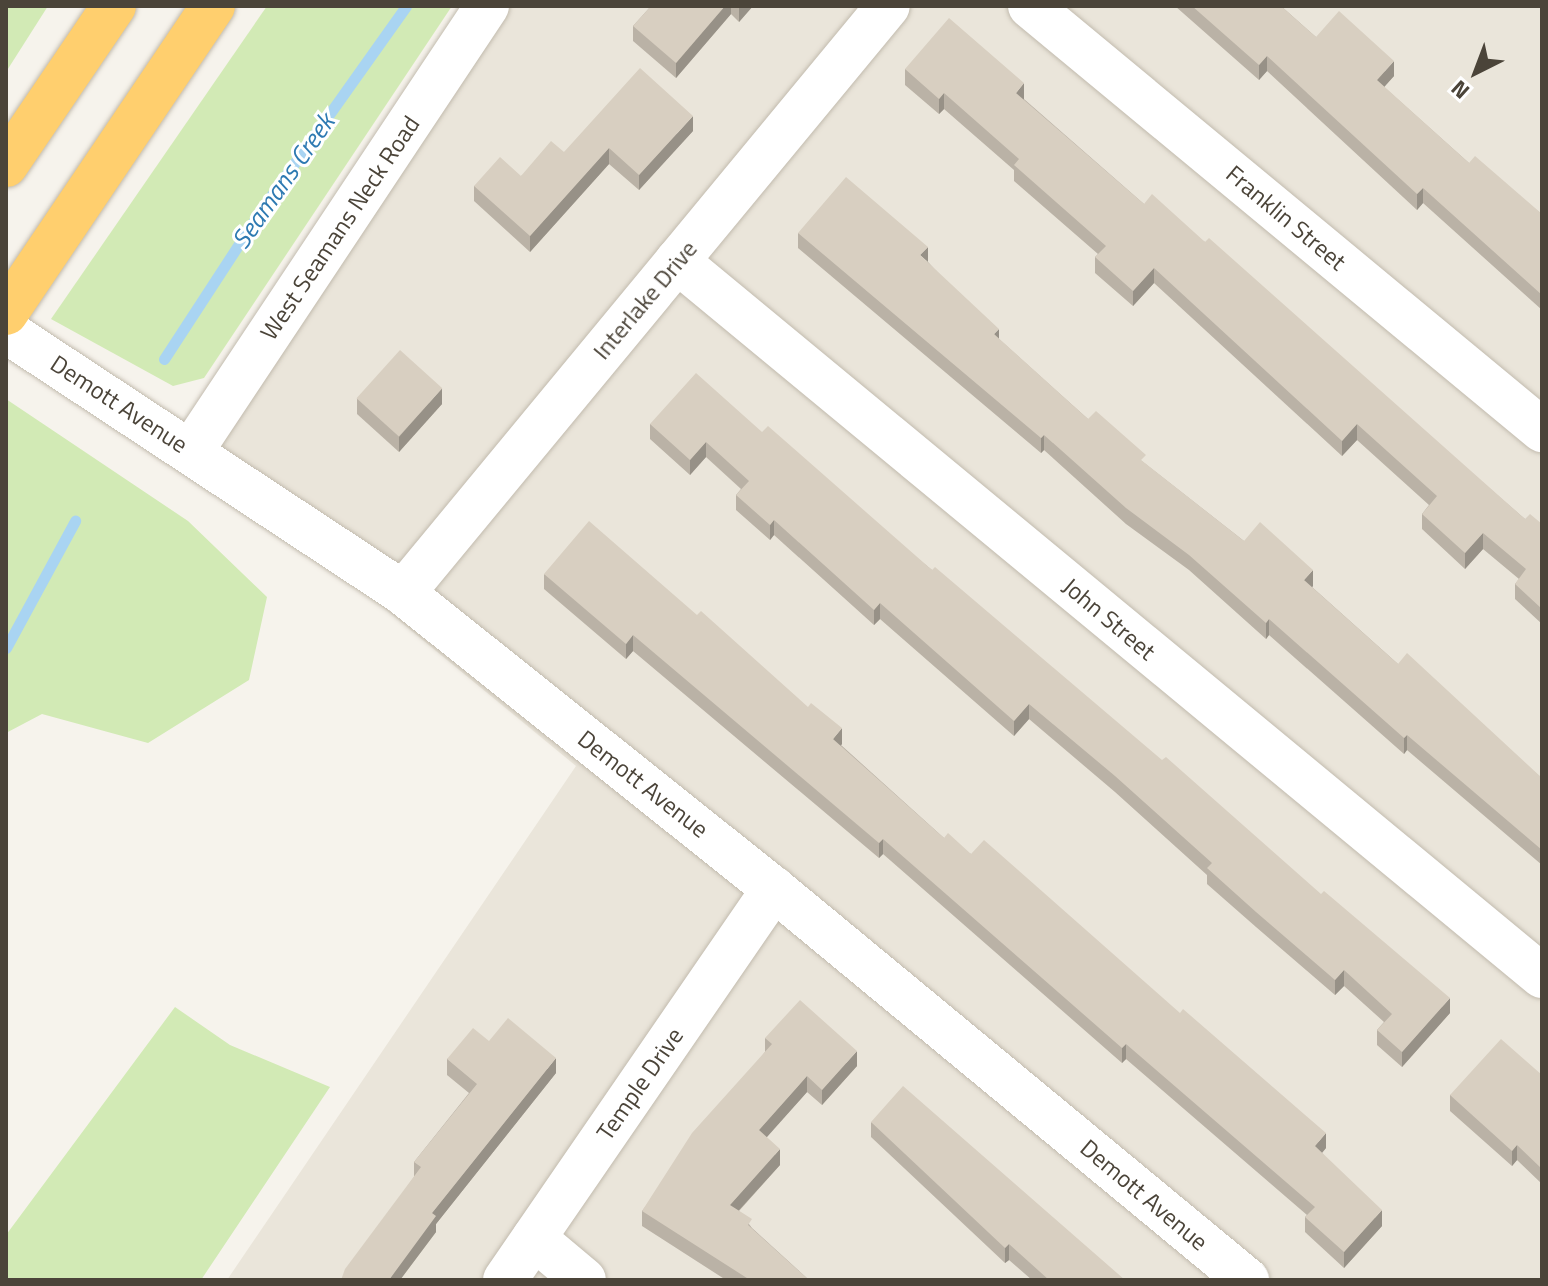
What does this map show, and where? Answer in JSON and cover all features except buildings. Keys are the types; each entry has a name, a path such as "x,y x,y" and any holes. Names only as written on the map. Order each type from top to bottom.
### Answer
{"highway":[{"path":"6,165 114,6"},
{"path":"10,313 213,6"}],"street":[{"name":"West Seamans Neck Road","path":"192,450 487,6"},
{"name":"Interlake Drive","path":"403,593 888,6"},
{"name":"Franklin Street","path":"1030,6 1542,430"},
{"name":"John Street","path":"677,261 1542,976"},
{"name":"Demott Avenue","path":"10,313 192,450 403,593 774,889 1247,1280"},
{"name":"Temple Drive","path":"505,1280 774,889"},
{"path":"534,1238 584,1280"}],"shaded area":[{"path":"471,6 1542,6 1542,1280 227,1280 576,766 192,450"}],"green space":[{"path":"6,6 48,6 6,72"},
{"path":"267,6 452,6 204,378 173,386 51,319"},
{"path":"6,399 188,521 267,597 249,680 148,743 42,714 6,733"},
{"path":"175,1007 230,1045 330,1087 201,1280 6,1280 6,1235"}],"waterway":[{"name":"Seamans Creek","path":"164,359 259,213 406,6"},
{"name":"Seamans Creek","path":"6,648 75,521"}]}
